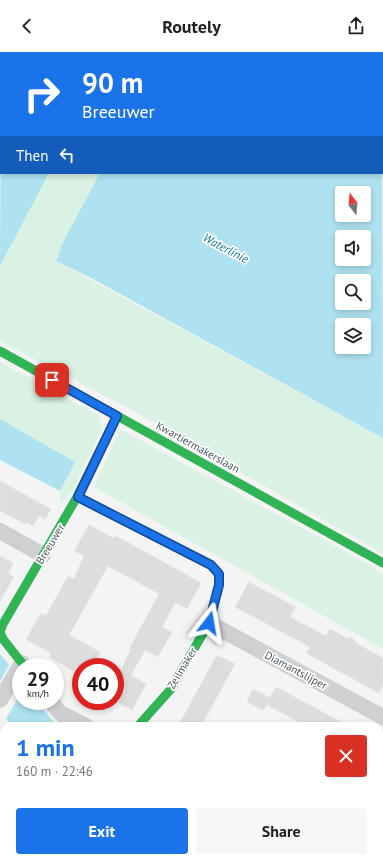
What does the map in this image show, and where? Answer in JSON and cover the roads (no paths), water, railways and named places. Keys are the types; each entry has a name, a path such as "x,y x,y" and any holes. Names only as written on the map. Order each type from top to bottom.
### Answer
{"street":[{"name":"Kwartiermakerslaan","path":"0,352 383,563"},
{"name":"Breeuwer","path":"18,658 3,639 0,632 3,624 78,497 117,416"},
{"name":"Zeilmaker","path":"78,497 211,565 219,574 219,585 209,623 171,689 142,722"},
{"path":"0,531 43,555"},
{"name":"Diamantslijper","path":"209,623 383,716"},
{"path":"0,700 12,682"},
{"path":"58,710 60,713 78,722"}],"water":[{"path":"0,174 48,174 0,266"},
{"name":"Waterlinie","path":"99,174 382,174 383,438 91,278 56,261 62,244"},
{"path":"0,419 75,462 60,491 0,460"},
{"path":"0,654 9,665 0,681"},
{"path":"12,709 12,710 44,710 54,722 9,722 6,719"}]}
